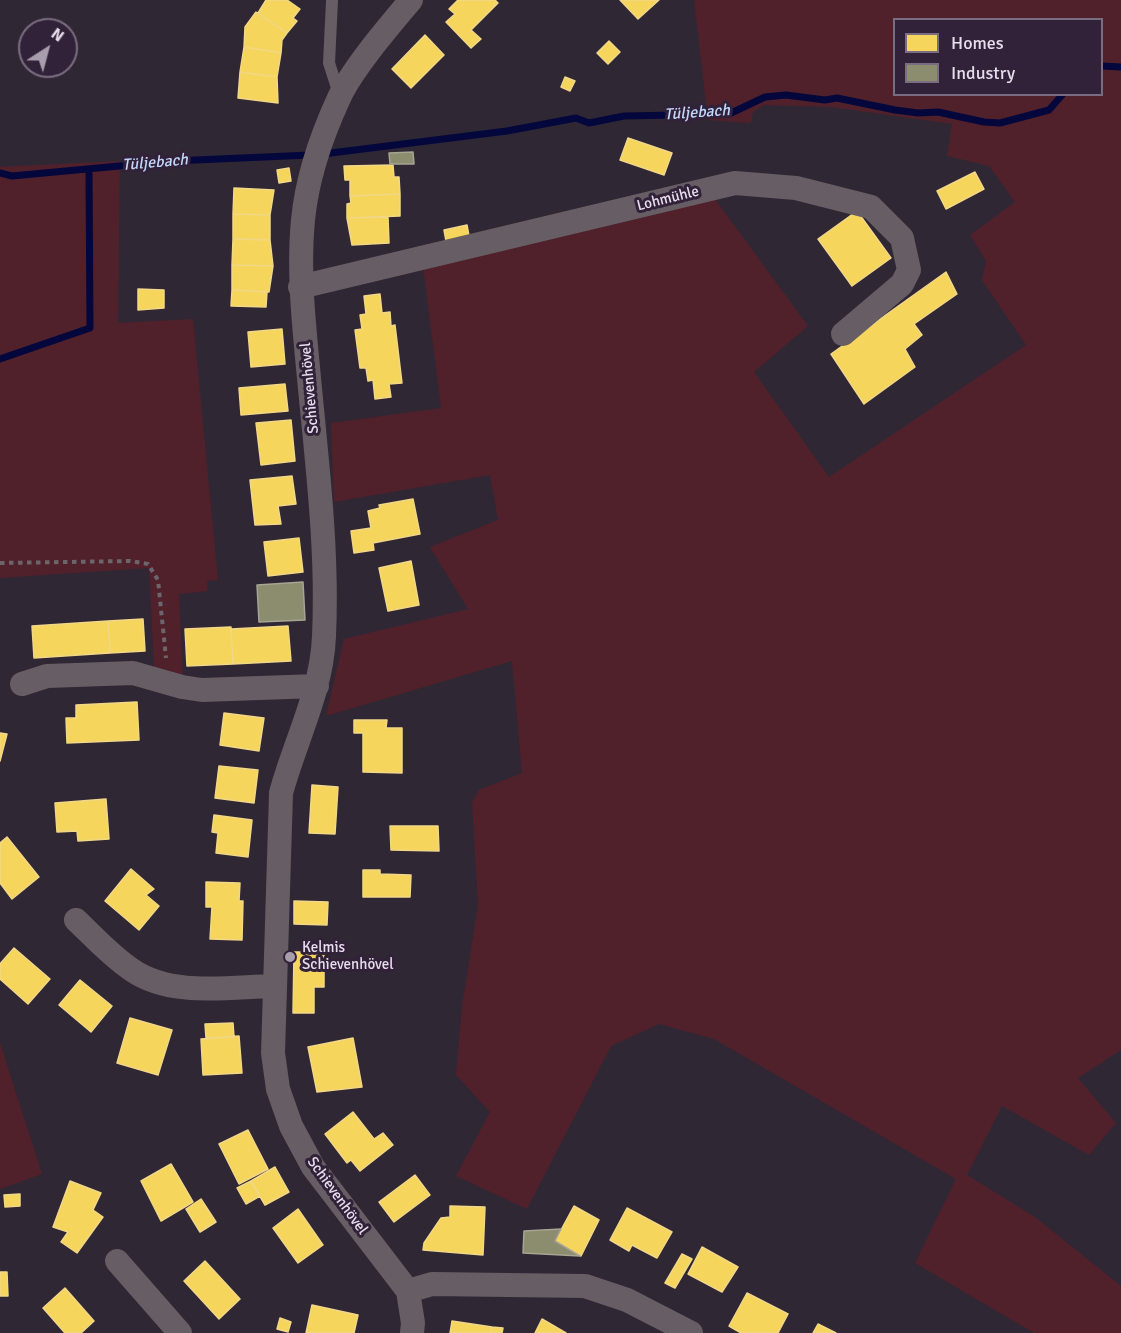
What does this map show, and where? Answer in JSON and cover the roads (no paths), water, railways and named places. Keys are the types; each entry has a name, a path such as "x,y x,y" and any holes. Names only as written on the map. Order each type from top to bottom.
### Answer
{"street":[{"name":"Schievenhövel","path":"411,0 388,26 340,96 316,155 303,218 300,288 326,558 324,639 317,686 292,752 281,793 273,987 273,1053 278,1089 291,1126 313,1167 408,1291 413,1323 412,1333"},
{"name":"Lohmühle","path":"300,288 735,183 796,188 871,207 902,238 909,270 902,284 843,334"},
{"path":"22,684 47,676 133,673 202,690 317,686"},
{"path":"76,920 132,971 159,984 193,988 273,987"},
{"path":"117,1262 180,1333"},
{"path":"408,1291 432,1284 585,1286 627,1300 691,1333"}],"lane":[{"path":"332,1 328,63 340,96"}],"waterway":[{"name":"Tüljebach","path":"1103,66 1121,67"},
{"name":"Tüljebach","path":"323,154 507,131 576,118 589,123 624,116 729,114 765,97 786,95 825,100 837,98 895,110 918,113 938,112 984,122 1000,123 1049,110 1061,96"},
{"name":"Tüljebach","path":"0,173 12,176 173,161 310,155"},
{"path":"0,359 90,328 89,169"}],"place":[{"name":"Kelmis Schievenhövel","path":"290,957"}]}
